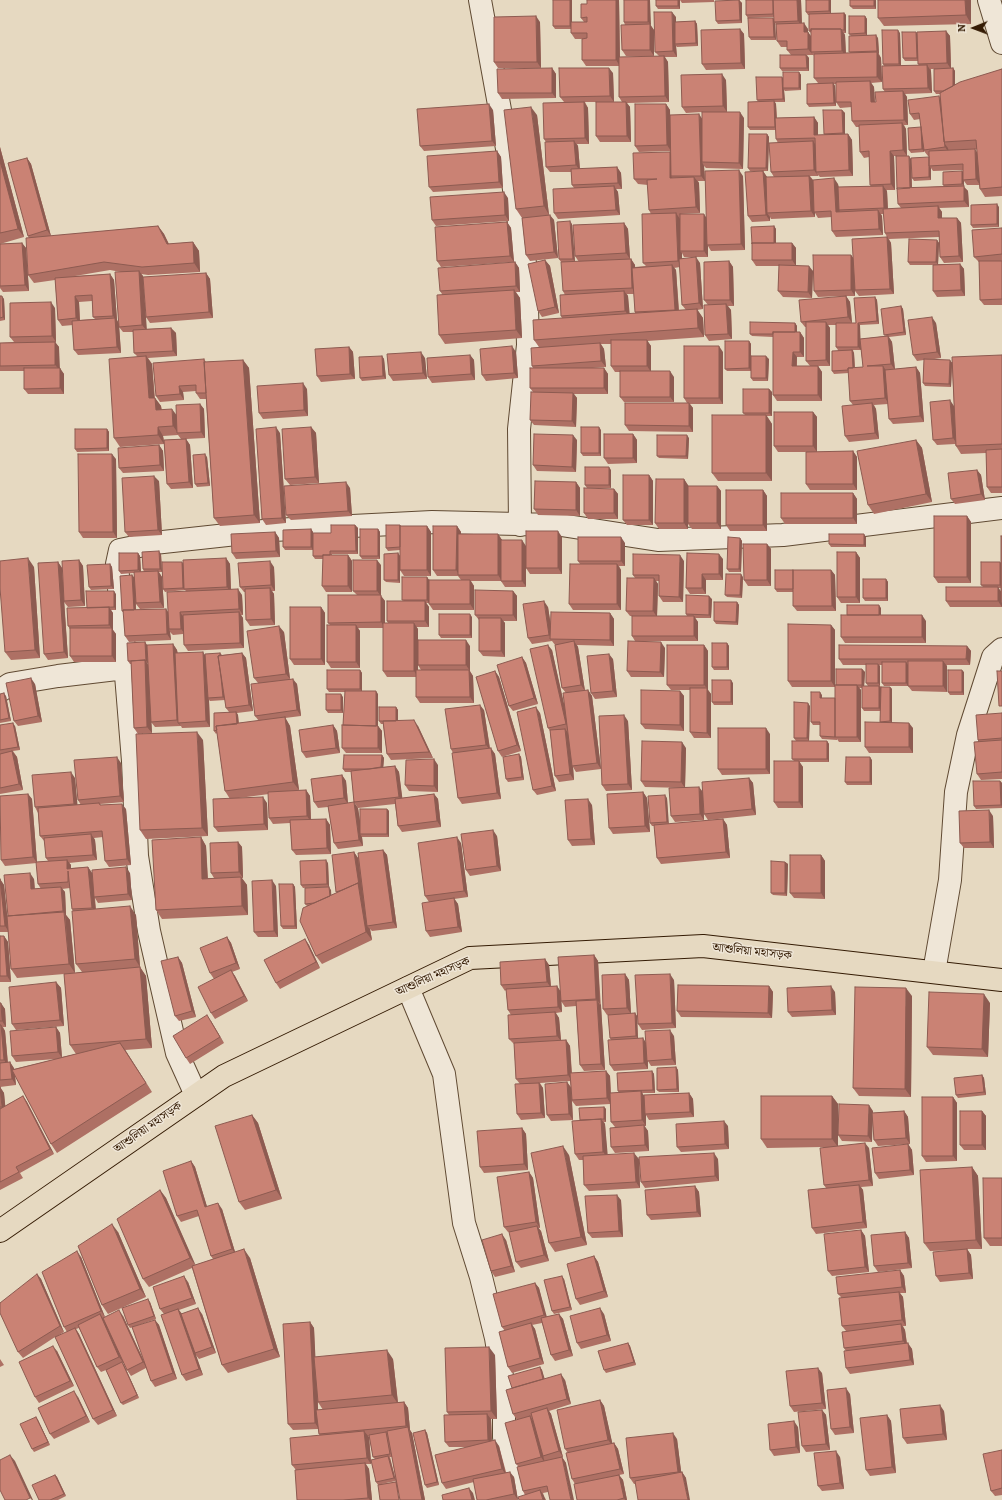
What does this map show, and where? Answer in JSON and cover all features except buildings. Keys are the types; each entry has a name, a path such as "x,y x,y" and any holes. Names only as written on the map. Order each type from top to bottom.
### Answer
{"highway":[{"name":"আশুলিয়া মহাসড়ক","path":"0,1231 224,1076 470,958 703,946 1002,980"}],"street":[{"path":"480,0 512,176 526,270 528,344 519,429 520,525"},
{"path":"989,0 1002,43"},
{"path":"196,1095 177,1053 149,931 137,856 133,761 117,564 120,550 154,543 273,530 432,522 561,525 658,540 783,535 1002,508"},
{"path":"934,972 950,880 956,792 968,735 993,657 1002,649"},
{"path":"0,691 10,684 58,676 125,668"},
{"path":"408,988 444,1074 464,1223 481,1277 496,1338 504,1389 504,1437 520,1489 521,1500"}]}
